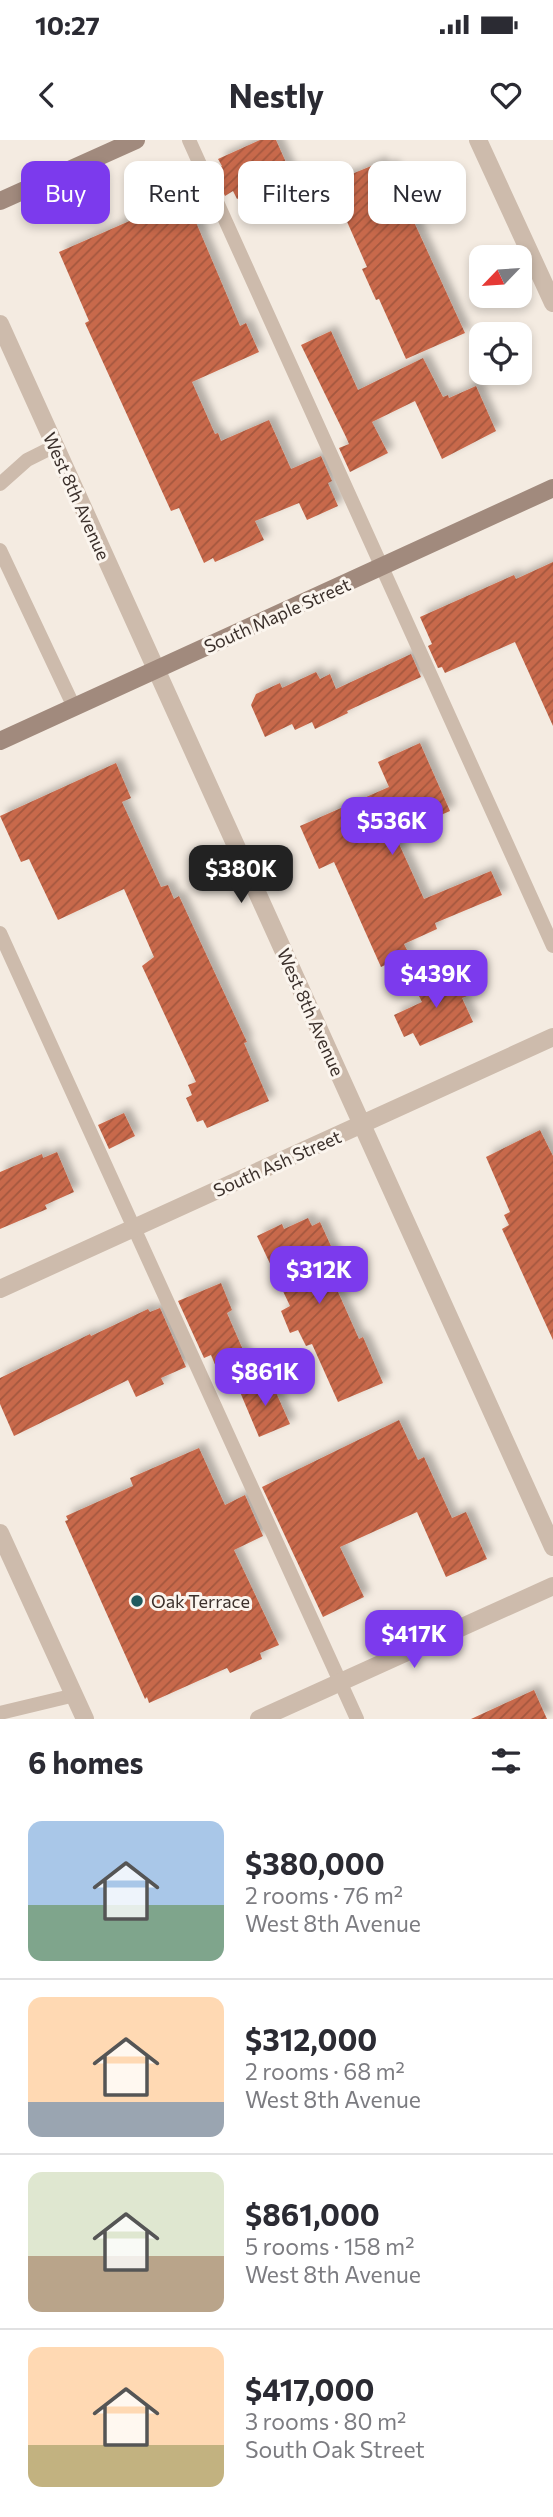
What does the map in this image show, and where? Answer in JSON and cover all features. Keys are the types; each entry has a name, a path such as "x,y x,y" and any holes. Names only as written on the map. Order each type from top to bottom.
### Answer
{"main road":[{"path":"0,201 136,140"},
{"name":"South Maple Street","path":"0,741 553,488"}],"street":[{"path":"478,140 553,303"},
{"name":"West 8th Avenue","path":"0,324 553,1547"},
{"name":"South Ash Street","path":"0,1289 553,1037"},
{"path":"0,1533 85,1719"},
{"path":"259,1719 553,1586"}],"lane":[{"path":"189,140 553,946"},
{"path":"0,484 27,460 55,446"},
{"path":"0,550 74,707"},
{"path":"0,933 357,1719"},
{"path":"0,1713 75,1695"}],"building":[{"path":"260,140 276,140 285,161 238,161 237,199 233,191 225,196 224,161 218,159"},
{"path":"368,167 368,224 415,224 465,333 406,359 362,269 367,267 348,224 354,224 354,173"},
{"path":"124,223 197,224 240,326 246,323 259,352 192,382 215,434 218,433 221,441 269,420 291,469 321,456 332,481 328,483 338,506 307,520 299,503 255,521 264,540 215,562 213,558 204,563 179,508 171,511 85,323 89,321 59,252"},
{"path":"331,331 358,390 423,358 443,397 448,395 449,398 476,386 496,431 442,459 415,401 372,422 388,453 350,472 339,448 349,444 301,345"},
{"path":"553,562 553,726 515,642 445,673 442,667 438,668 428,646 432,644 420,617 514,575 516,579"},
{"path":"411,654 421,677 315,729 312,722 295,730 292,724 265,737 251,705 256,694 280,683 282,688 316,672 320,679 330,674 336,689"},
{"path":"420,743 450,811 395,835 424,899 491,871 502,895 435,923 437,929 404,944 409,954 381,967 334,862 319,869 300,826 389,787 378,762"},
{"path":"116,763 131,798 122,802 161,887 168,885 174,899 179,896 247,1042 244,1043 269,1101 207,1128 203,1120 197,1122 186,1098 192,1095 188,1085 196,1082 142,966 154,957 124,889 58,920 29,859 21,862 0,816"},
{"path":"455,970 467,996 462,998 473,1022 420,1046 413,1033 404,1037 394,1015 422,1002 415,988"},
{"path":"124,1113 135,1136 109,1149 98,1125"},
{"path":"540,1130 553,1156 553,1340 502,1229 509,1225 504,1215 510,1212 486,1157"},
{"path":"57,1152 74,1192 45,1205 47,1209 0,1229 0,1172 42,1154 43,1158"},
{"path":"308,1218 312,1226 320,1222 336,1257 327,1261 332,1273 330,1274 359,1339 363,1337 383,1383 338,1402 312,1344 306,1346 298,1330 290,1333 281,1311 290,1306 257,1236 282,1224 284,1229"},
{"path":"221,1283 232,1310 227,1313 256,1380 227,1393 211,1355 204,1358 178,1301"},
{"path":"160,1308 186,1367 161,1378 164,1384 136,1397 128,1380 14,1436 0,1404 0,1378 90,1334 91,1336 148,1309 150,1312"},
{"path":"270,1379 290,1424 259,1437 240,1392"},
{"path":"399,1420 418,1460 424,1457 452,1518 466,1512 487,1559 446,1577 417,1512 340,1547 364,1597 323,1617 262,1487"},
{"path":"199,1448 225,1505 245,1495 263,1536 234,1550 279,1645 260,1653 262,1659 230,1673 227,1668 149,1703 65,1521 68,1520 66,1516 133,1486 130,1478"},
{"path":"534,1690 547,1719 471,1719"}],"place":[{"name":"Oak Terrace","path":"137,1601"}]}
